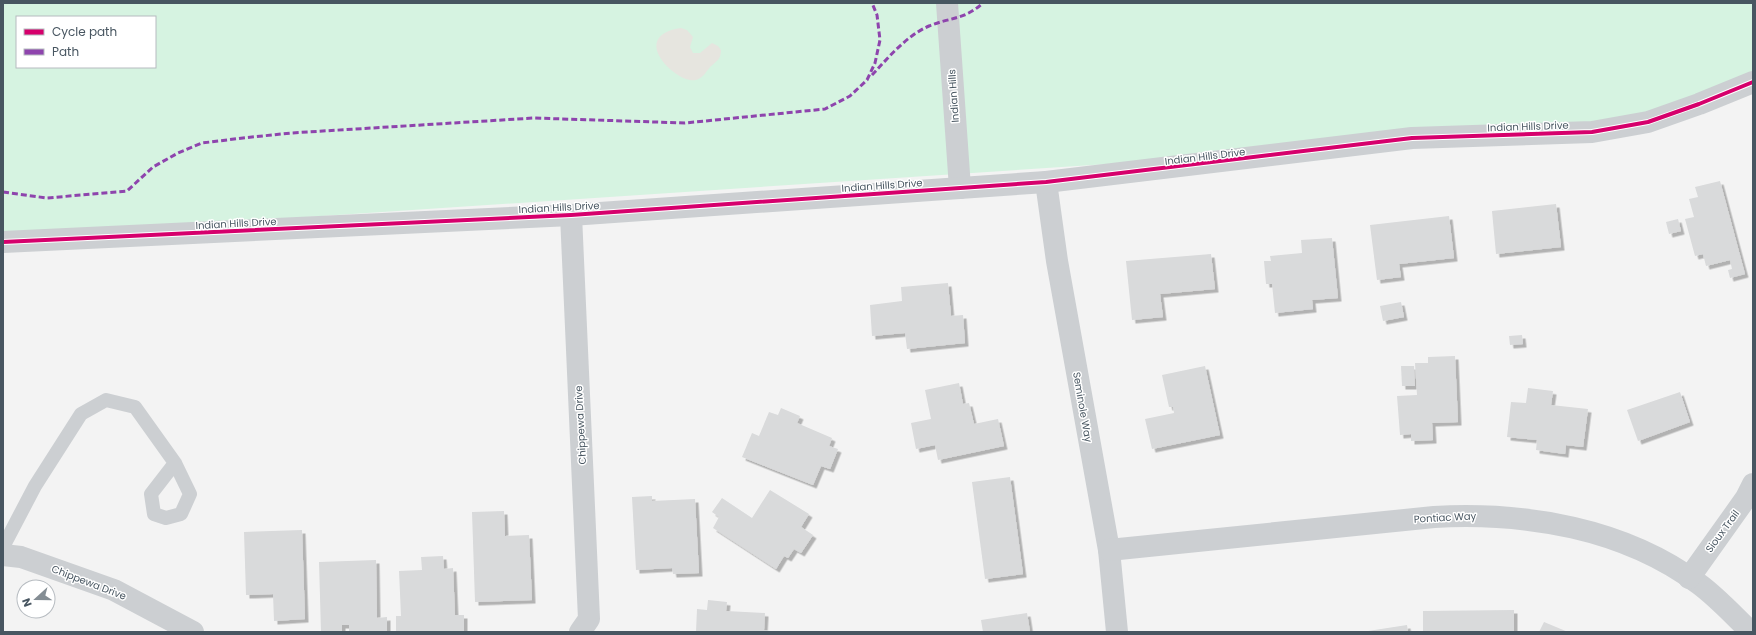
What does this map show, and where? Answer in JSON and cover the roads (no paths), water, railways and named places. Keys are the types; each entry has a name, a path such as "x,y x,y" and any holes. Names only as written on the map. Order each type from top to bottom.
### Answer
{"street":[{"name":"Indian Hills","path":"947,3 960,188"},
{"name":"Indian Hills Drive","path":"3,242 571,215 1046,182 1412,138 1592,132 1648,122 1699,104 1753,82"},
{"name":"Seminole Way","path":"1046,182 1057,262 1109,550 1117,632"},
{"name":"Chippewa Drive","path":"571,215 589,619 580,632"},
{"name":"Sioux Trail","path":"1688,578 1746,498 1753,484"},
{"name":"Pontiac Way","path":"1109,550 1434,517 1466,515 1527,519 1588,531 1610,538 1674,567 1700,585 1751,632"},
{"name":"Chippewa Drive","path":"3,555 21,557 114,590 193,632"}],"lane":[{"path":"3,547 35,486 81,414 106,400 134,407 175,463"}]}
